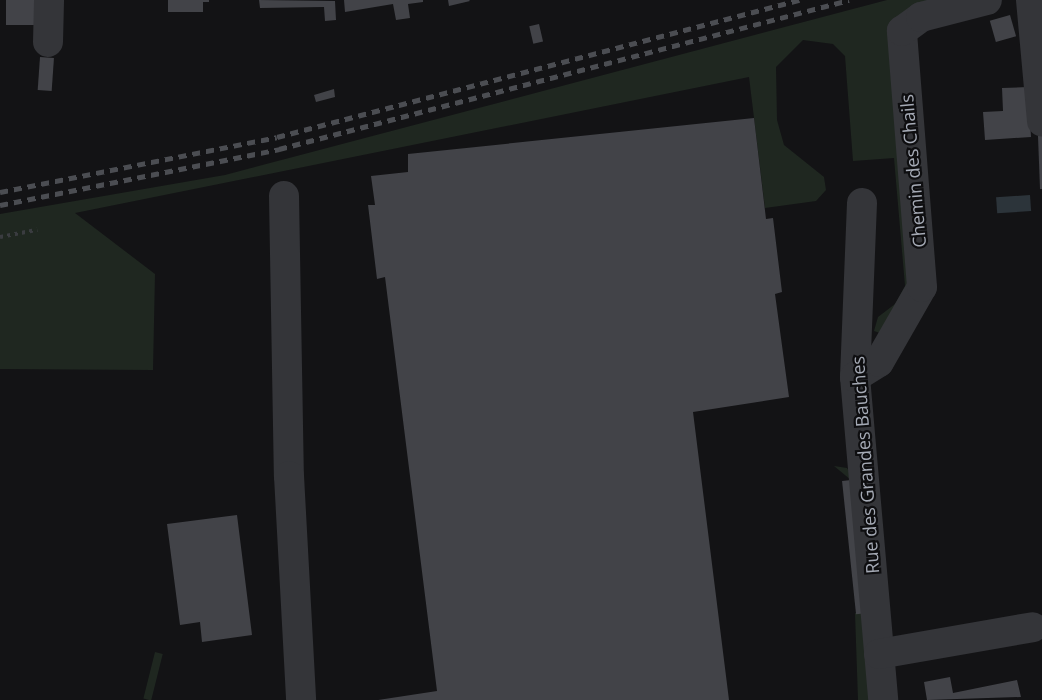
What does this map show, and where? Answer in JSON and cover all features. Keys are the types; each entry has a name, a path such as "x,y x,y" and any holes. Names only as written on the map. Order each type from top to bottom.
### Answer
{"street":[{"path":"48,42 50,0"},
{"name":"Chemin des Chails","path":"855,377 879,362 922,287 902,31 921,17 987,0"},
{"path":"1031,0 1042,122"},
{"path":"284,196 289,476 301,700"},
{"name":"Rue des Grandes Bauches","path":"862,203 855,377 883,700"},
{"path":"879,654 1033,627"}],"path":[{"path":"0,237 37,230"}],"shaded area":[{"path":"887,0 945,0 907,10 914,279 883,334 874,331 878,317 895,304 905,286 894,158 853,161 845,56 833,44 803,40 776,67 777,120 784,145 824,177 826,190 816,201 765,208 749,77 75,213 155,274 153,370 0,369 0,214 225,175"},
{"path":"1030,195 1031,211 997,213 996,197"},
{"path":"834,466 847,468 858,485 873,700 858,700 855,613 863,613 851,480"},
{"path":"155,652 163,654 151,700 143,699"}],"building":[{"path":"6,0 38,0 38,25 6,25"},
{"path":"168,0 209,0 209,2 203,2 203,12 168,12"},
{"path":"259,0 335,1 336,20 325,21 324,7 260,8"},
{"path":"344,0 423,0 423,2 408,4 410,18 396,20 393,4 345,12"},
{"path":"448,0 469,0 470,1 449,6"},
{"path":"1010,15 1016,36 996,42 990,21"},
{"path":"539,24 543,42 533,44 529,26"},
{"path":"40,57 54,58 52,91 38,90"},
{"path":"1028,87 1031,137 985,140 983,112 1003,111 1002,88"},
{"path":"334,89 335,97 316,102 314,95"},
{"path":"754,118 766,219 773,218 782,292 775,294 789,397 693,412 729,700 378,700 437,691 385,277 377,279 368,205 375,205 371,176 408,172 408,154"},
{"path":"1038,136 1042,136 1042,189 1040,189"},
{"path":"851,480 865,613 856,614 842,481"},
{"path":"237,515 252,635 202,642 200,622 180,625 167,524"},
{"path":"950,677 953,693 1017,680 1021,697 927,700 924,682"}],"railway":[{"path":"0,192 277,137 799,0"},
{"path":"0,205 279,149 849,0"}]}
